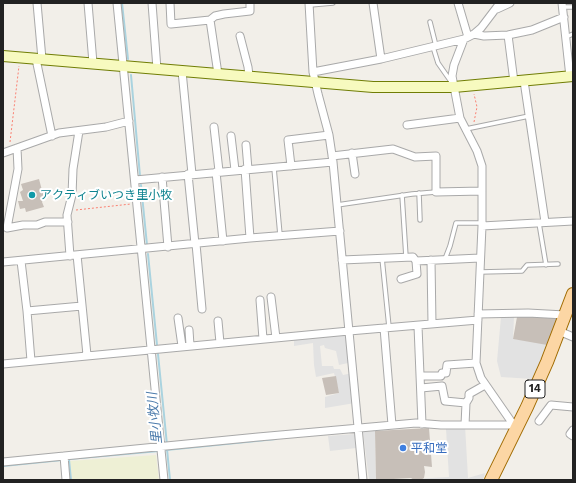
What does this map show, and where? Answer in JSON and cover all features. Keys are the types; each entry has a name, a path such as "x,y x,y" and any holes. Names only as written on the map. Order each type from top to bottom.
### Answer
{"main road":[{"name":"14","path":"491,480 559,331 573,295"}],"street":[{"path":"37,3 39,59 52,136"},
{"path":"88,3 94,63"},
{"path":"117,3 141,249 165,446 164,480"},
{"path":"152,3 157,69"},
{"path":"170,3 171,24 210,20 215,16 224,14 250,12 250,3"},
{"path":"373,3 381,59"},
{"path":"458,3 469,37"},
{"path":"510,3 499,6 469,37 454,65 452,76 460,118 464,129 477,151 482,166 482,225 476,363 485,385 515,427"},
{"path":"310,4 313,72 329,134 332,159 363,480"},
{"path":"3,56 373,87 454,87 514,82 572,76 569,36 562,5"},
{"path":"313,72 435,47 469,37 508,35 532,30 564,18"},
{"path":"210,20 218,74"},
{"path":"508,35 514,50 514,82"},
{"path":"240,36 248,67 248,76"},
{"path":"182,71 195,244 202,309"},
{"path":"524,81 542,222"},
{"path":"407,125 460,118"},
{"path":"68,222 45,222 36,225 23,225 7,228 18,169 10,150 59,133 106,128 129,121"},
{"path":"214,127 223,241"},
{"path":"79,131 73,169 72,195 68,211 68,222 82,306 87,355"},
{"path":"290,166 288,140 329,134"},
{"path":"232,136 235,170"},
{"path":"246,145 250,238"},
{"path":"135,180 290,166 352,154 393,149 415,156 436,156 436,192 482,191"},
{"path":"352,154 355,174"},
{"path":"162,177 168,247"},
{"path":"482,225 573,221"},
{"path":"3,262 250,238 340,231"},
{"path":"342,260 413,257 416,261 417,274 401,279"},
{"path":"416,261 480,258"},
{"path":"21,260 31,361"},
{"path":"431,260 432,324"},
{"path":"272,297 276,338"},
{"path":"260,300 263,339"},
{"path":"27,311 82,306"},
{"path":"3,364 386,327 418,326 478,317 528,314 565,315"},
{"path":"178,318 182,346"},
{"path":"218,321 220,343"},
{"path":"418,326 422,424"},
{"path":"386,327 392,425"},
{"path":"189,330 190,345"},
{"path":"559,331 573,337"},
{"path":"420,376 440,376 442,373 446,373 447,365 476,363"},
{"path":"465,425 466,403 469,398 469,394 485,385"},
{"path":"420,388 442,386 445,401 466,403"},
{"path":"539,421 551,405 573,407"},
{"path":"3,462 392,425 422,424 515,427"},
{"path":"573,430 570,434 573,436"},
{"path":"64,456 66,480"}],"lane":[{"path":"310,4 333,3"},
{"path":"562,5 573,7"},
{"path":"430,22 438,63 454,87"},
{"path":"464,129 529,116"},
{"path":"274,167 280,236"},
{"path":"337,205 402,195 436,192"},
{"path":"419,194 420,220"},
{"path":"402,195 406,258"},
{"path":"542,222 546,265"},
{"path":"445,259 456,223 482,225"},
{"path":"382,258 386,327"},
{"path":"480,272 522,271 527,265 558,264"}],"path":[{"path":"10,150 20,57"},
{"path":"473,85 477,107 473,128"},
{"path":"68,211 137,203"}],"green space":[{"path":"156,455 159,480 72,480 70,461"}],"shaded area":[{"path":"501,317 514,317 513,339 549,342 533,379 501,377 497,361"},
{"path":"346,331 348,363 339,365 336,351 325,348 324,345 320,346 322,366 333,366 334,369 340,369 343,375 353,373 355,403 325,408 325,397 339,393 334,373 316,377 313,343 294,346 294,336"},
{"path":"465,425 468,478 485,473 483,480 396,480 449,477 446,429"},
{"path":"375,431 376,480 369,480 363,432"},
{"path":"355,434 356,448 330,451 328,436"}],"building":[{"name":"アクティブいつき里小牧","path":"39,179 44,198 42,202 44,207 26,212 25,208 20,209 18,201 23,201 20,192 23,190 21,184"},
{"path":"561,315 553,346 513,339 517,317"},
{"path":"336,376 339,393 326,395 322,378"},
{"name":"平和堂","path":"429,428 432,467 424,466 424,478 421,480 414,480 411,478 376,480 375,431"}],"waterway":[{"name":"里小牧川","path":"122,3 128,59"},
{"name":"里小牧川","path":"131,75 140,176"},
{"name":"里小牧川","path":"141,185 147,245"},
{"name":"里小牧川","path":"148,254 157,345"},
{"name":"里小牧川","path":"158,354 167,445"},
{"path":"166,450 276,439"},
{"name":"里小牧川","path":"167,449 170,480"},
{"path":"71,480 69,459 159,451"},
{"path":"3,466 62,460"}],"place":[{"name":"アクティブいつき里小牧","path":"32,195"},
{"name":"平和堂","path":"403,448"}]}
